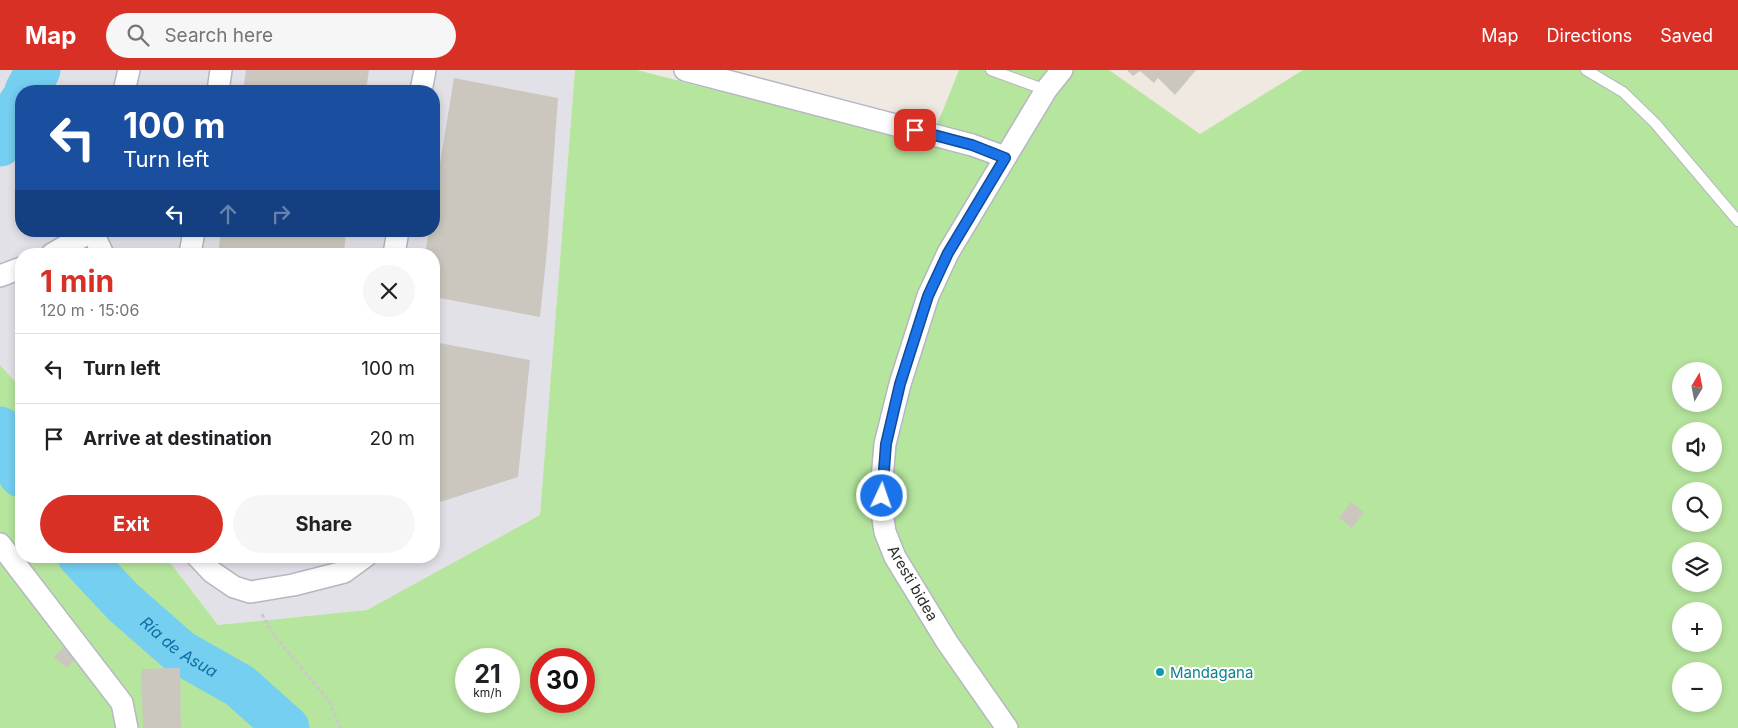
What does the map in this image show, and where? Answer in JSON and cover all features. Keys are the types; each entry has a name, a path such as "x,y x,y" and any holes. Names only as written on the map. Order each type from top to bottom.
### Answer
{"street":[{"path":"125,85 129,70"},
{"path":"219,85 221,70"},
{"path":"422,85 425,70"},
{"path":"685,70 972,145 1005,158"},
{"name":"Aresti bidea","path":"1008,728 947,642 895,557 885,532 882,512 882,480 886,444 900,384 928,296 948,253 1046,90 1062,70"},
{"path":"62,248 82,237"},
{"path":"0,276 15,270"},
{"path":"0,544 122,703 127,728"},
{"path":"204,563 212,572 234,587 250,592 293,585 344,572 356,563"}],"lane":[{"path":"991,70 1046,90"},
{"path":"1586,70 1624,92 1655,123 1738,221"}],"path":[{"path":"250,592 273,634 330,702 340,728"}],"shaded area":[{"path":"0,70 575,70 540,515 367,610 218,625 170,563 440,563 440,248 15,248 15,381 0,365"}],"green space":[{"path":"575,70 637,70 929,145 959,70 1109,70 1200,134 1303,70 1738,70 1738,728 0,728 0,365 15,381 15,563 170,563 218,625 367,610 540,515"}],"building":[{"path":"246,70 369,70 367,85 244,85"},
{"path":"1127,70 1196,70 1175,95 1158,78 1154,83 1140,71 1133,76"},
{"path":"454,78 558,98 540,317 440,298 440,248 426,248 428,237 440,237 440,163"},
{"path":"220,237 345,237 345,248 219,248"},
{"path":"440,343 530,360 518,477 440,502"},
{"path":"1351,502 1364,512 1352,528 1339,518"},
{"path":"63,647 76,658 67,668 54,657"},
{"path":"180,668 181,728 143,728 141,669"}],"waterway":[{"name":"Ría de Asua","path":"30,85 38,70"},
{"name":"Ría de Asua","path":"0,144 15,115"},
{"name":"Ría de Asua","path":"0,429 15,462"},
{"name":"Ría de Asua","path":"87,563 123,602 180,652 240,686 287,728"}],"place":[{"name":"Mandagana","path":"1160,672"}],"route":[{"path":"882,496 886,444 900,384 928,296 948,253 1005,158 972,145 915,130"}]}
